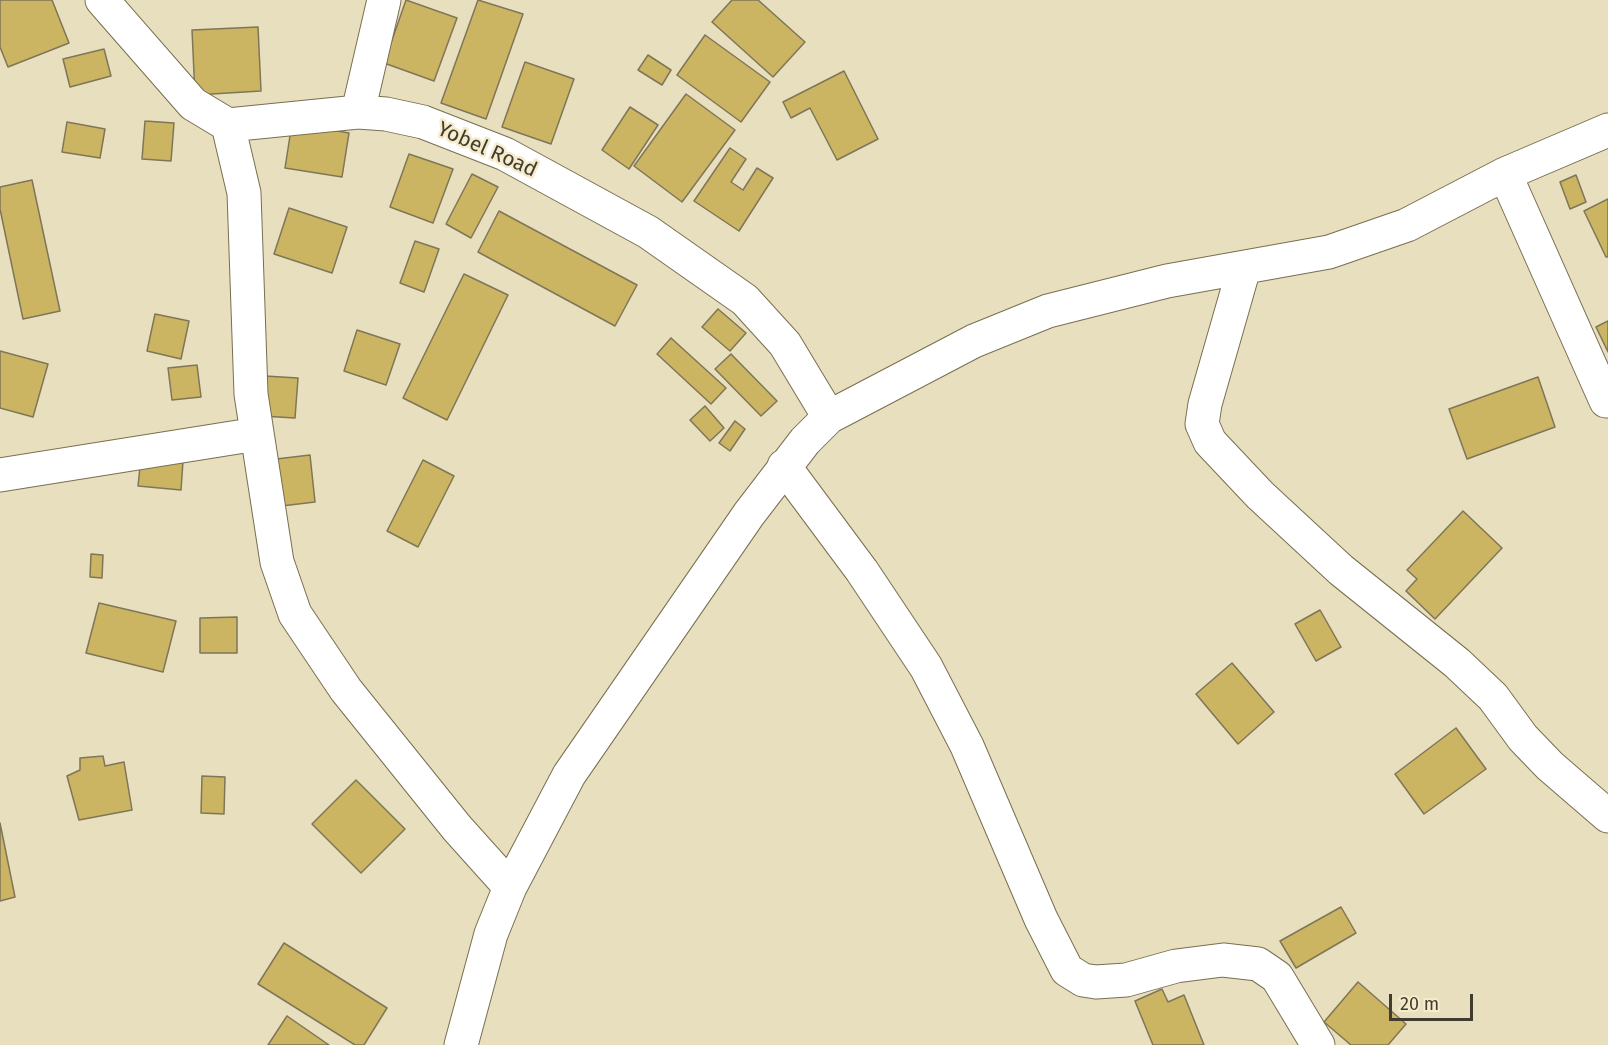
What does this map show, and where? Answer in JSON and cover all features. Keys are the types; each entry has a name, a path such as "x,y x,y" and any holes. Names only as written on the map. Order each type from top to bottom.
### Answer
{"street":[{"path":"102,0 193,104 228,125 244,193 251,394 277,562 295,614 346,690 457,828 510,887"},
{"path":"358,112 384,0"},
{"name":"Yobel Road","path":"228,125 358,112 386,114 423,122 505,154 648,231 745,300 785,344 829,417"},
{"path":"461,1045 491,934 510,887 569,775 784,466 829,417 974,341 1048,311 1138,287 1329,252 1407,225 1505,174 1608,130"},
{"path":"1505,174 1606,401"},
{"path":"1244,268 1205,404 1202,424 1210,442 1260,495 1341,570 1457,663 1493,697 1523,738 1550,766 1608,816"},
{"path":"0,475 257,434"},
{"path":"784,466 862,571 926,667 967,746 1041,919 1067,970 1083,980 1096,982 1126,980 1176,966 1222,960 1258,964 1277,977 1318,1045"}],"building":[{"path":"0,0 52,0 69,43 8,67 0,47"},
{"path":"406,0 457,18 434,81 384,63"},
{"path":"478,0 523,14 486,119 441,103"},
{"path":"732,0 758,0 805,42 773,77 712,22"},
{"path":"258,27 261,91 195,95 192,30"},
{"path":"705,35 770,82 741,122 677,75"},
{"path":"104,49 111,76 70,87 63,59"},
{"path":"648,55 671,70 662,85 638,70"},
{"path":"525,62 574,79 551,144 502,127"},
{"path":"844,71 878,139 837,160 810,108 791,118 783,102"},
{"path":"686,94 735,130 682,202 634,166"},
{"path":"630,107 658,125 629,169 602,150"},
{"path":"145,121 174,123 171,161 142,159"},
{"path":"67,122 105,129 100,158 62,152"},
{"path":"292,123 349,133 342,177 285,168"},
{"path":"730,148 746,159 731,182 743,190 757,168 773,178 739,231 694,201"},
{"path":"409,154 453,169 433,223 390,207"},
{"path":"472,174 498,187 471,238 446,224"},
{"path":"1576,175 1586,202 1570,209 1560,182"},
{"path":"32,180 60,311 23,319 0,209 0,187"},
{"path":"1608,199 1608,257 1606,257 1584,211"},
{"path":"289,208 347,227 332,273 274,254"},
{"path":"499,211 637,285 615,326 478,252"},
{"path":"415,241 439,249 424,292 400,283"},
{"path":"464,274 508,295 447,420 403,398"},
{"path":"718,309 746,333 730,351 702,327"},
{"path":"155,314 189,321 181,359 147,351"},
{"path":"1608,321 1608,352 1596,327"},
{"path":"357,330 400,344 386,385 344,371"},
{"path":"671,338 726,388 711,404 657,354"},
{"path":"0,351 48,364 33,417 0,408"},
{"path":"731,354 777,401 761,416 715,369"},
{"path":"197,365 201,397 172,400 168,368"},
{"path":"265,376 298,378 295,418 262,416"},
{"path":"1538,377 1555,427 1467,459 1449,409"},
{"path":"705,406 724,428 710,441 690,420"},
{"path":"735,421 745,429 730,451 719,443"},
{"path":"310,455 315,502 273,507 268,460"},
{"path":"141,458 183,461 181,490 138,486"},
{"path":"423,460 454,476 418,547 387,531"},
{"path":"1463,511 1502,548 1435,619 1406,591 1417,579 1407,570"},
{"path":"91,554 103,555 102,578 90,577"},
{"path":"99,603 176,621 163,672 86,653"},
{"path":"1320,610 1341,647 1316,661 1295,624"},
{"path":"237,617 237,653 200,653 200,618"},
{"path":"1232,663 1274,712 1238,744 1196,694"},
{"path":"1456,728 1486,769 1424,814 1395,774"},
{"path":"103,756 105,766 124,762 132,810 79,820 67,776 80,770 80,758"},
{"path":"202,776 225,777 224,814 201,813"},
{"path":"356,780 405,829 361,873 312,824"},
{"path":"0,823 15,897 0,901"},
{"path":"1341,907 1356,933 1296,968 1280,941"},
{"path":"284,943 387,1008 364,1045 355,1045 258,984"},
{"path":"1358,982 1406,1024 1388,1045 1351,1045 1324,1022"},
{"path":"1162,989 1168,1002 1184,995 1204,1045 1153,1045 1135,1001"},
{"path":"287,1016 329,1045 268,1045"}]}
